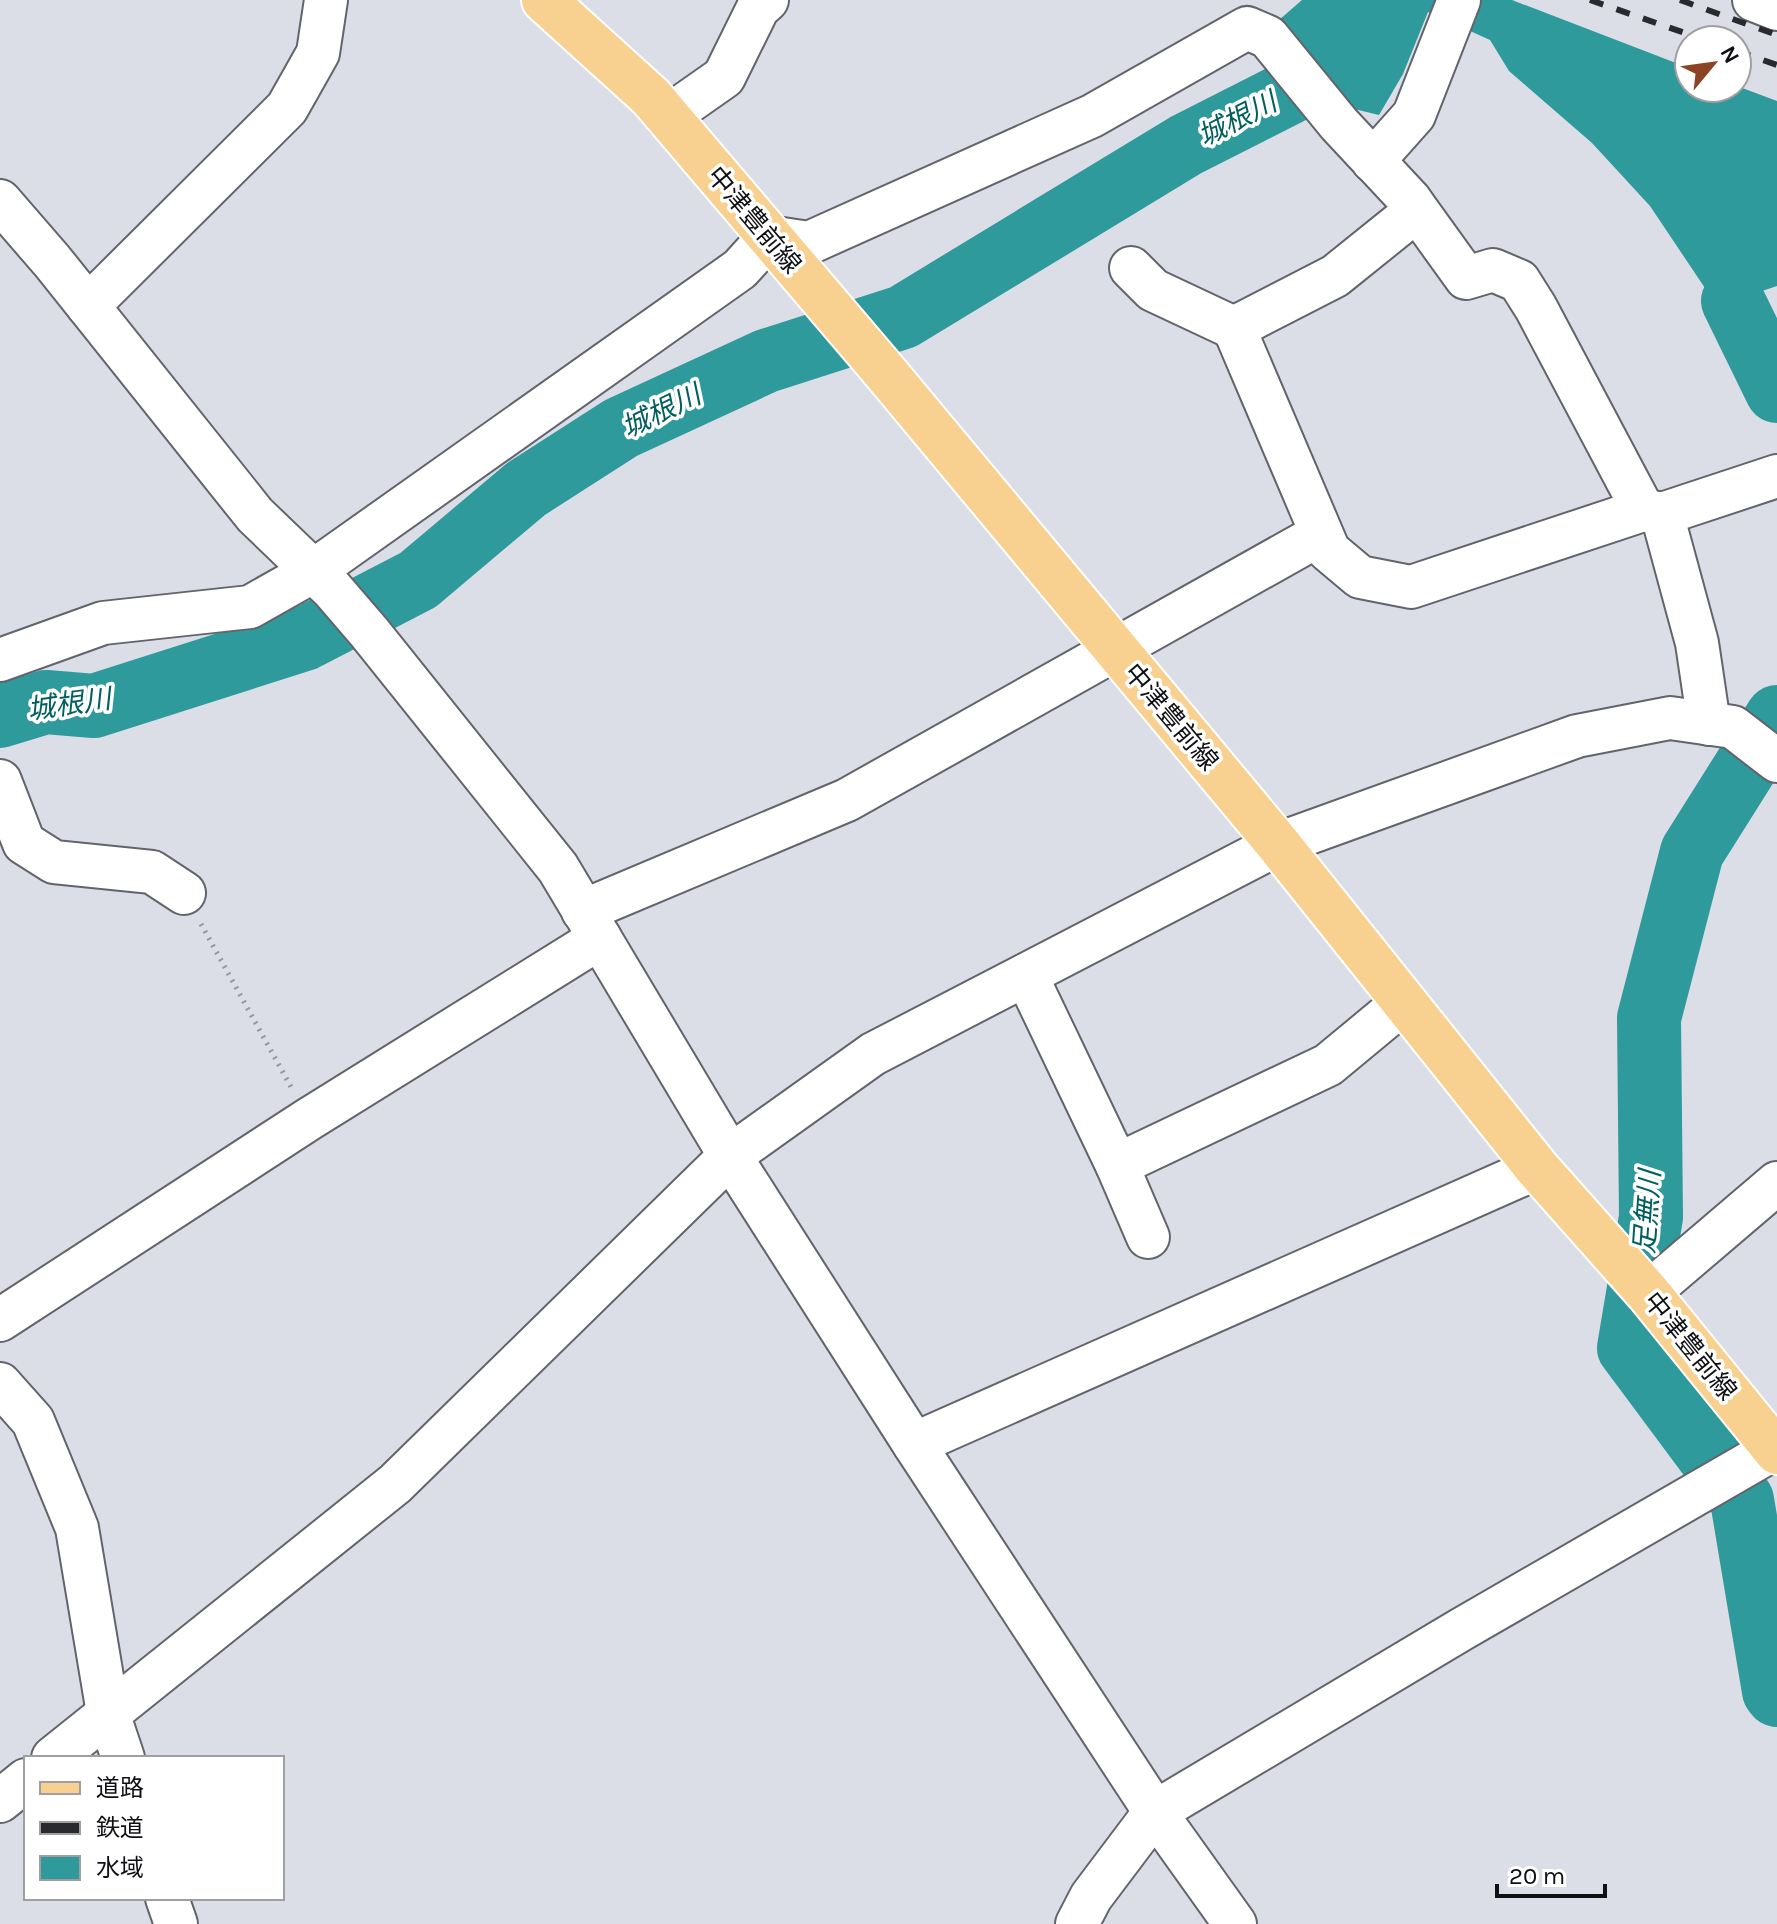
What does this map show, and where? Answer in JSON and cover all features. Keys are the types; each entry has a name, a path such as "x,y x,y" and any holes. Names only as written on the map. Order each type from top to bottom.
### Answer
{"main road":[{"name":"中津豊前線","path":"544,0 651,97 806,283 885,372 1278,844 1537,1168 1648,1293 1751,1463"}],"street":[{"path":"88,306 287,108 318,53 326,0"},
{"path":"667,117 724,77 758,8 767,0"},
{"path":"1373,161 1414,115 1459,0"},
{"path":"1754,0 1777,9"},
{"path":"0,660 103,623 250,607 322,581 740,269 769,237 809,243 1092,116 1247,28 1268,37 1339,124 1417,210 1466,278 1493,270 1519,281 1652,512 1697,643 1721,726"},
{"path":"0,201 255,515 369,632 558,868 730,1156 914,1444 1155,1812 1235,1924"},
{"path":"1234,328 1335,276 1417,210"},
{"path":"1131,268 1153,290 1234,328 1329,551 1360,577 1411,587 1777,476"},
{"path":"0,1320 309,1119 592,925 847,800 1321,534"},
{"path":"55,1756 395,1484 730,1156 873,1054 1278,844 1577,736 1670,718 1721,726 1774,760"},
{"path":"0,781 24,843 54,862 152,872 184,893"},
{"path":"1026,975 1148,1237"},
{"path":"1117,1165 1328,1065 1404,1002"},
{"path":"914,1444 1537,1168"},
{"path":"1648,1293 1777,1183"},
{"path":"0,1384 33,1421 77,1528 108,1713 122,1756"},
{"path":"1077,1924 1091,1897 1155,1812 1462,1629 1751,1463"},
{"path":"0,1801 24,1782"},
{"path":"168,1900 176,1924"}],"path":[{"path":"184,893 309,1119"}],"water":[{"path":"1302,0 1512,0 1673,62 1673,104 1753,104 1753,92 1777,101 1777,286 1717,306 1650,206 1592,143 1509,71 1490,40 1428,12 1403,74 1379,115 1350,108 1279,20"}],"waterway":[{"name":"城根川","path":"0,716 46,702 94,706 304,639 418,580 526,489 621,428 766,361 903,317 1186,145 1322,76"},
{"name":"足無川","path":"1733,301 1777,391"},
{"name":"足無川","path":"1777,717 1692,852 1649,1018 1651,1217 1629,1348 1742,1500 1777,1695"}],"railway":[{"path":"1590,0 1673,29"},
{"path":"1680,0 1777,35"},
{"path":"1753,57 1777,65"}]}
